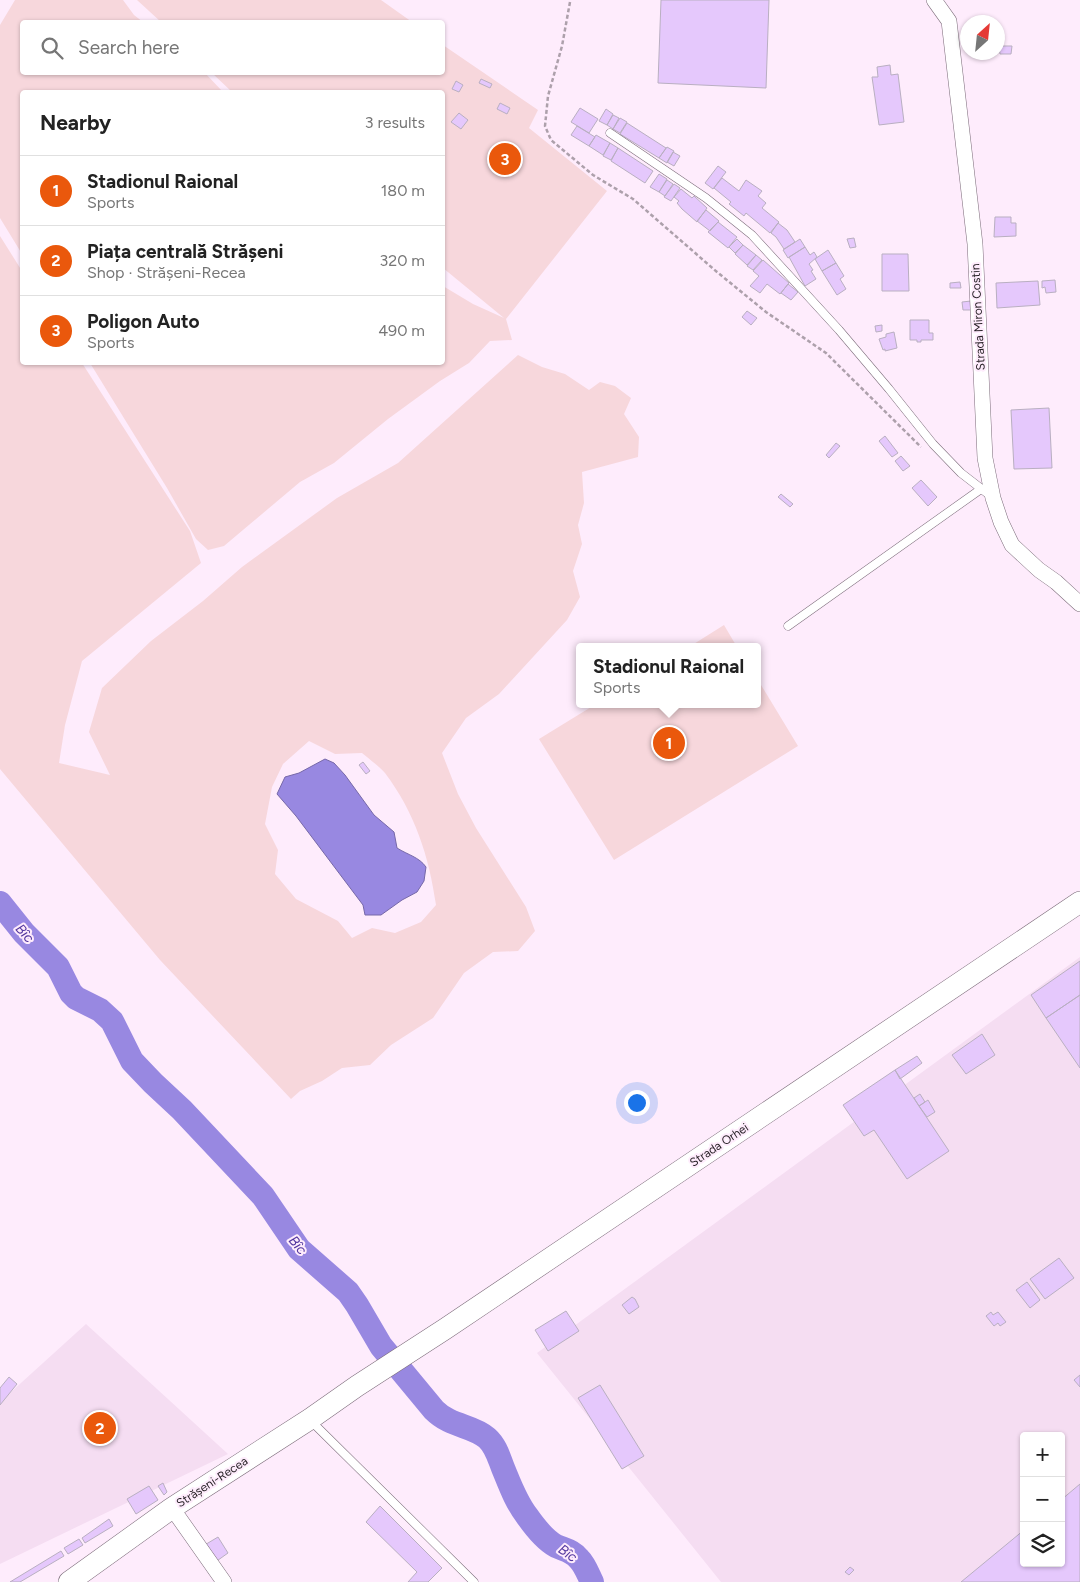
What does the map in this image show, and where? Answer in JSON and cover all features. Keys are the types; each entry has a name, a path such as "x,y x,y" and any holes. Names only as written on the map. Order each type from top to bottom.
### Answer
{"main road":[{"name":"Strada Orhei","path":"357,1386 445,1329 1080,902"},
{"name":"Strășeni-Recea","path":"69,1582 172,1508 310,1419 357,1386"}],"street":[{"name":"Strada Miron Costin","path":"934,0 949,21 974,244 985,458 993,498 1001,522 1012,545 1080,604"},
{"path":"172,1508 224,1582"}],"lane":[{"path":"610,133 706,198 752,235 858,352 933,444 961,473 993,498"},
{"path":"788,626 981,489"},
{"path":"310,1419 474,1582"}],"path":[{"path":"570,2 562,46 548,96 545,126 551,140 593,175 633,198 717,272 766,312 826,353 927,453"}],"shaded area":[{"path":"15,0 123,0 134,15 140,20 20,20 20,75 207,75 221,90 20,90 20,251 0,218 0,25"},
{"path":"137,0 381,0 409,20 159,20"},
{"path":"445,46 538,110 529,128 607,191 506,319 512,340 490,341 469,363 440,381 388,419 334,463 300,482 224,546 208,550 196,539 91,365 445,365 445,287 473,304 504,318 445,270 445,90 230,90 214,75 445,75"},
{"path":"0,236 20,268 20,365 83,365 190,531 201,563 82,661 65,725 59,763 110,775 89,732 102,688 151,641 203,601 242,567 337,498 398,463 518,355 542,367 565,374 589,390 600,382 615,386 631,398 624,414 639,437 638,457 582,472 584,503 578,525 582,544 573,571 580,597 567,620 499,694 466,718 442,753 458,794 476,828 526,907 535,931 518,951 493,952 464,973 433,1018 391,1045 370,1065 342,1068 322,1081 300,1091 291,1099 160,960 0,769","holes":["309,741 335,754 362,753 385,773 405,804 425,852 436,905 421,922 395,933 372,928 352,938 338,921 296,899 275,874 278,850 265,824 272,787 283,764"]},
{"path":"724,625 735,643 695,643"},
{"path":"761,685 798,746 614,860 539,739 589,708 761,708"},
{"path":"325,759 334,763 374,815 394,832 397,848 417,858 426,867 424,881 417,892 381,915 365,915 363,905 296,816 277,794 285,777 299,773"},
{"path":"1080,957 1080,1582 721,1582 537,1353"},
{"path":"86,1324 228,1454 0,1564 0,1402"}],"building":[{"path":"661,0 769,0 766,88 658,83"},
{"path":"1005,46 1012,46 1011,54 1005,54"},
{"path":"890,65 891,75 898,74 904,122 879,125 872,77 878,77 877,67"},
{"path":"481,79 492,84 490,88 479,83"},
{"path":"456,81 463,85 459,92 452,89"},
{"path":"500,103 510,108 507,114 497,109"},
{"path":"580,108 598,119 589,133 571,122"},
{"path":"606,109 613,114 607,125 599,121"},
{"path":"459,113 468,120 461,129 451,122"},
{"path":"613,115 619,118 613,129 607,125"},
{"path":"620,118 627,122 620,133 613,129"},
{"path":"627,123 666,148 659,158 620,134"},
{"path":"577,126 595,137 589,146 571,135"},
{"path":"596,135 610,143 603,155 589,146"},
{"path":"610,143 618,148 611,160 603,156"},
{"path":"667,147 674,151 667,163 659,158"},
{"path":"618,148 653,171 645,183 611,161"},
{"path":"673,152 680,156 674,166 667,162"},
{"path":"718,166 726,172 713,189 705,183"},
{"path":"659,174 667,179 659,192 650,187"},
{"path":"722,178 739,191 746,180 762,191 758,196 766,203 762,208 779,222 770,233 746,213 744,216 729,204 731,202 714,188"},
{"path":"667,180 673,184 665,196 659,192"},
{"path":"674,184 680,188 671,201 664,197"},
{"path":"681,189 692,198 694,196 707,208 697,222 682,209 677,203 679,201 674,197"},
{"path":"706,210 719,221 710,231 697,221"},
{"path":"995,217 1011,217 1011,223 1016,223 1016,236 994,237"},
{"path":"718,222 737,237 728,248 708,232"},
{"path":"778,223 787,230 795,242 784,249 771,233"},
{"path":"854,238 856,247 850,248 847,239"},
{"path":"737,239 743,245 735,253 729,247"},
{"path":"800,239 805,247 788,258 783,250"},
{"path":"743,245 756,255 747,265 735,254"},
{"path":"805,247 810,255 814,252 817,257 809,264 816,279 805,286 789,257"},
{"path":"828,250 836,263 822,271 815,259"},
{"path":"882,254 908,254 909,291 882,291"},
{"path":"756,255 762,260 753,270 747,266"},
{"path":"763,260 789,283 780,294 767,284 760,293 750,286 759,276 753,271"},
{"path":"836,263 844,276 840,279 846,289 837,295 822,271"},
{"path":"1055,280 1056,292 1046,293 1045,287 1042,288 1042,281"},
{"path":"1038,281 1040,305 997,308 996,283"},
{"path":"960,282 961,288 950,288 950,283"},
{"path":"788,284 798,292 791,300 781,293"},
{"path":"971,301 971,310 963,310 962,302"},
{"path":"747,311 757,318 751,325 742,317"},
{"path":"910,320 929,320 929,333 933,333 933,340 917,342 917,340 910,340"},
{"path":"882,325 882,331 876,332 875,326"},
{"path":"894,332 897,348 883,350 879,339 886,337 886,334"},
{"path":"1049,408 1052,468 1014,469 1011,410"},
{"path":"885,436 898,453 892,457 879,441"},
{"path":"836,443 840,446 829,458 826,455"},
{"path":"901,456 910,466 903,471 895,461"},
{"path":"921,480 937,497 928,506 912,488"},
{"path":"781,494 793,504 790,507 778,497"},
{"path":"363,762 370,771 366,774 359,765"},
{"path":"1080,961 1080,995 1046,1018 1031,995"},
{"path":"1080,995 1080,1068 1046,1018"},
{"path":"982,1034 995,1055 966,1074 952,1055"},
{"path":"917,1056 922,1063 900,1079 895,1070"},
{"path":"895,1070 949,1151 907,1179 874,1130 864,1136 843,1105"},
{"path":"920,1094 925,1102 919,1106 914,1098"},
{"path":"928,1100 935,1112 927,1117 919,1106"},
{"path":"1059,1258 1074,1278 1045,1299 1030,1279"},
{"path":"1027,1282 1040,1300 1030,1308 1016,1290"},
{"path":"632,1297 639,1307 629,1314 622,1305"},
{"path":"566,1311 579,1331 548,1351 535,1330"},
{"path":"991,1312 993,1315 998,1312 1006,1322 1000,1326 998,1323 994,1326 986,1316"},
{"path":"1080,1375 1080,1387 1074,1380"},
{"path":"9,1377 17,1384 0,1405 0,1388"},
{"path":"600,1385 644,1456 622,1469 578,1398"},
{"path":"163,1483 167,1492 164,1495 158,1486"},
{"path":"1080,1484 1080,1582 961,1582 1020,1533 1020,1567 1065,1567 1065,1497"},
{"path":"149,1486 158,1500 136,1514 127,1499"},
{"path":"380,1506 442,1568 428,1582 408,1582 417,1572 366,1522"},
{"path":"109,1519 113,1526 85,1543 82,1538"},
{"path":"218,1537 228,1553 214,1563 203,1546"},
{"path":"79,1539 83,1545 68,1554 64,1548"},
{"path":"61,1551 64,1556 20,1582 10,1582"},
{"path":"850,1567 854,1570 849,1575 845,1572"}],"waterway":[{"name":"Bîc","path":"0,903 24,933 58,967 71,993 76,998 100,1010 112,1021 132,1061 182,1110 263,1196 299,1249 348,1292 381,1346 434,1410 447,1420 475,1431 490,1441 497,1452 508,1481 523,1511 548,1540 577,1556 592,1582"}],"place":[{"name":"Poligon Auto","path":"505,159"},
{"name":"Stadionul Raional","path":"669,743"},
{"name":"Piața centrală Strășeni","path":"100,1428"}]}
